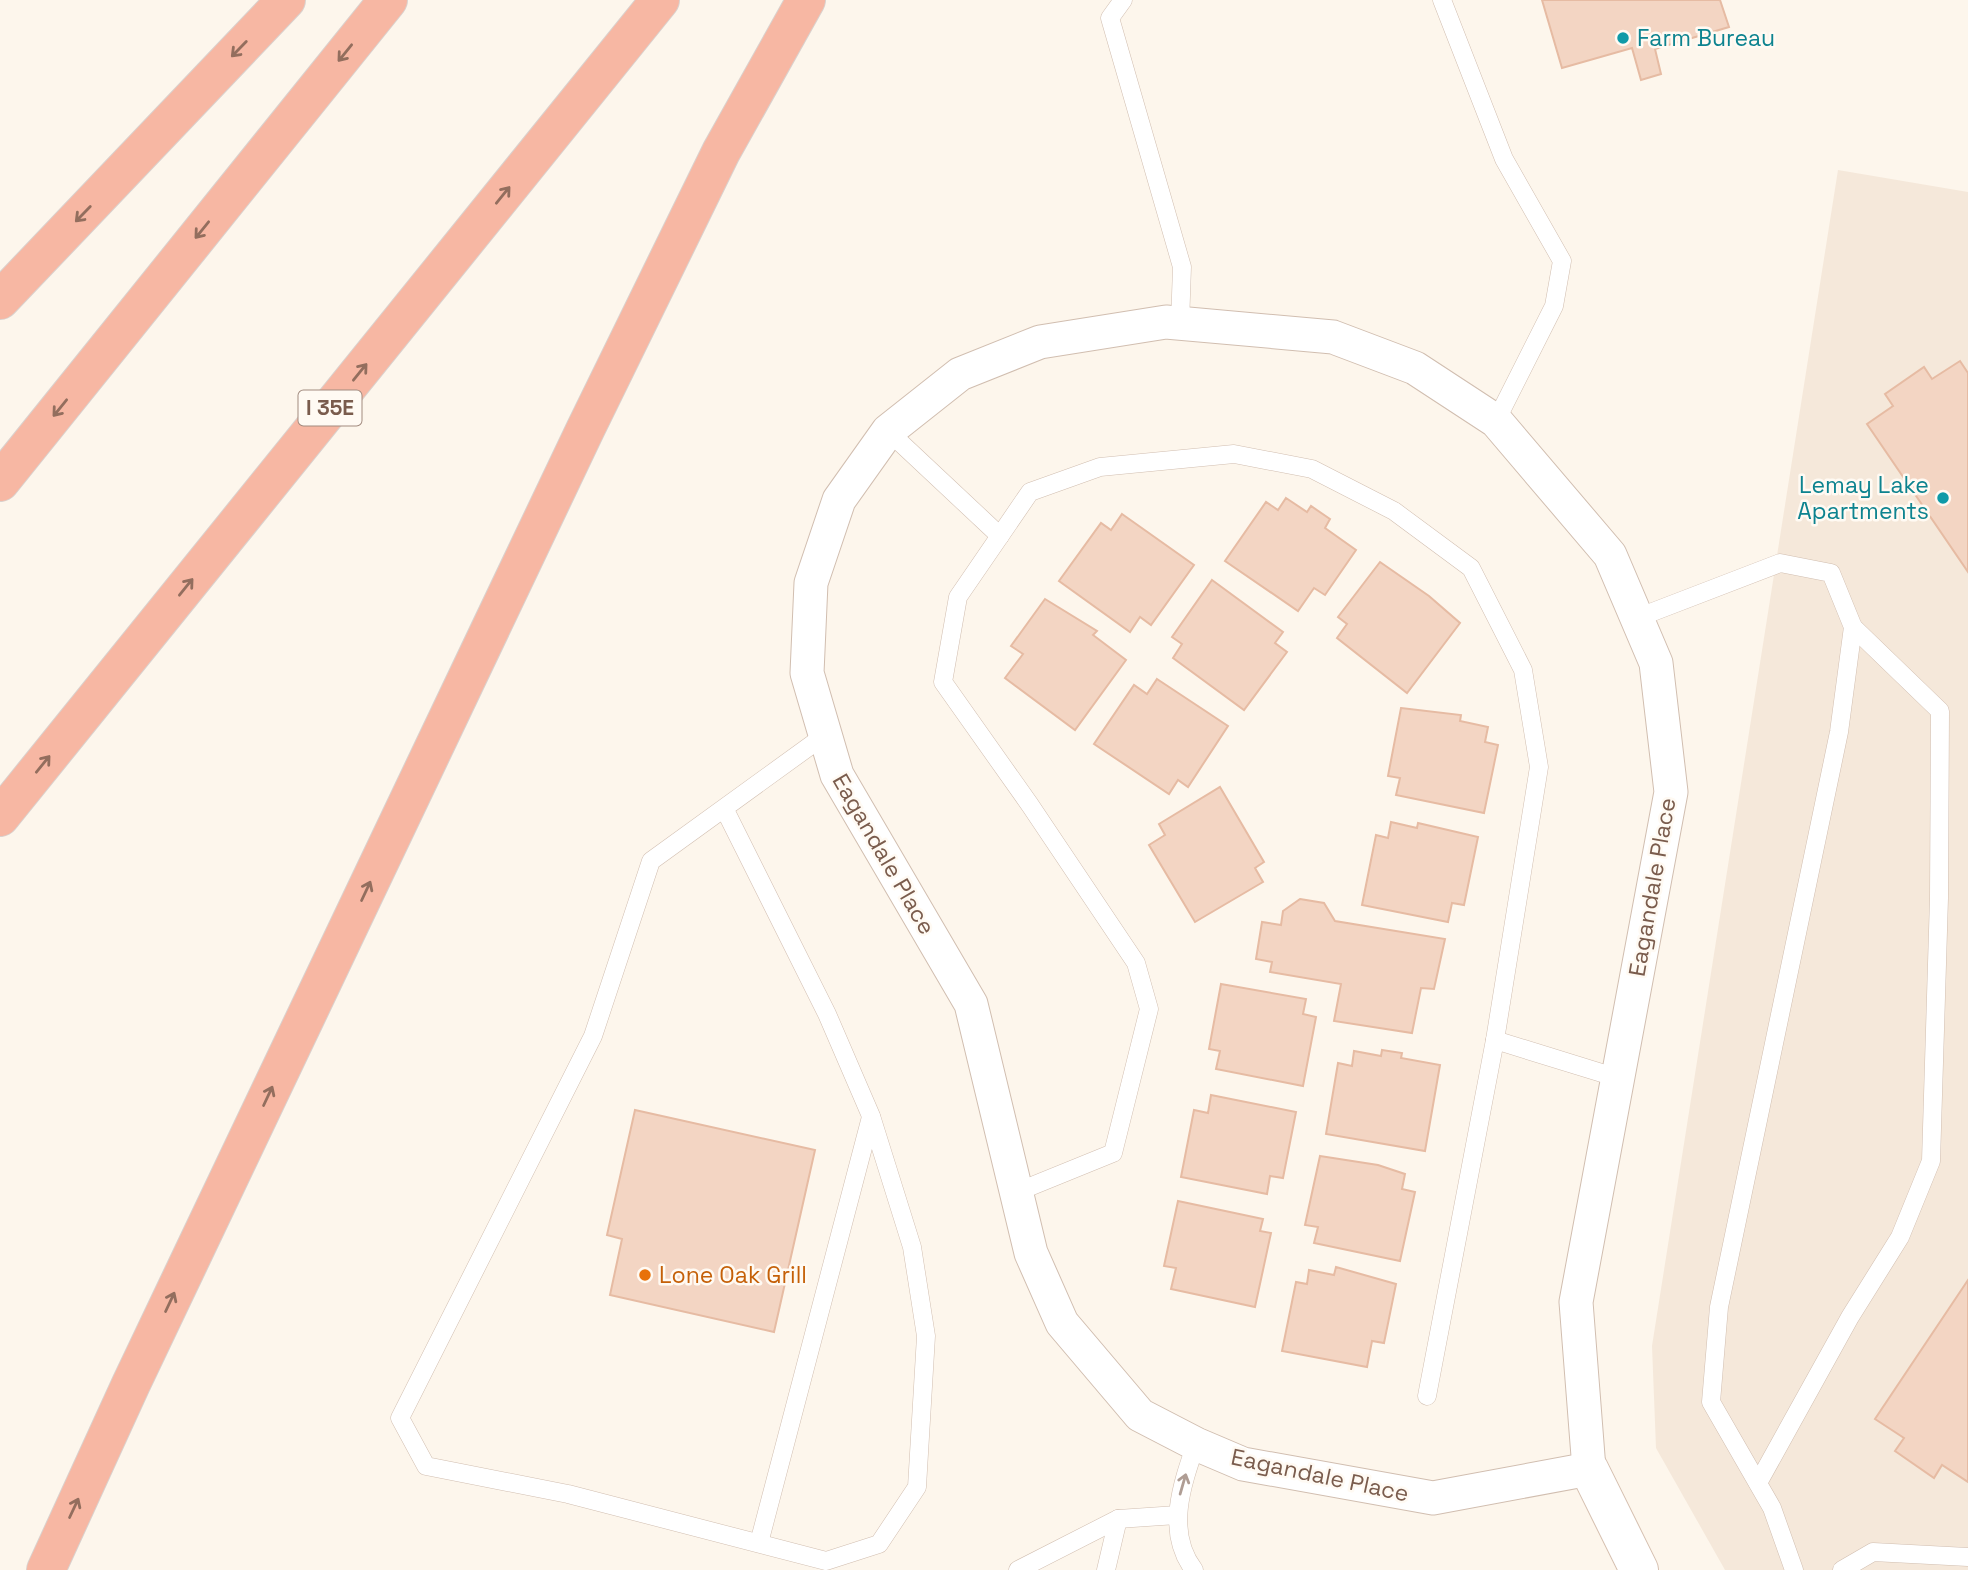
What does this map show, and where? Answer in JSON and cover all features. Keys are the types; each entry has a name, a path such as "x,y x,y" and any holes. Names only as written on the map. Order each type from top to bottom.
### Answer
{"highway":[{"path":"0,300 286,0"},
{"path":"0,482 388,0"},
{"name":"I 35E","path":"0,817 660,0"},
{"path":"46,1570 137,1371 585,430 721,152 806,0"}],"street":[{"name":"Eagandale Place","path":"1589,1469 1433,1498 1243,1464 1196,1444 1140,1415 1062,1323 1031,1253 971,1004 837,775 807,673 811,583 839,500 888,431 960,374 1040,342 1166,322 1333,337 1415,368 1496,421 1610,555 1656,663 1671,792 1576,1302 1589,1469 1639,1570"}],"lane":[{"path":"1123,0 1110,18 1182,267 1180,324"},
{"path":"1442,0 1504,159 1563,261 1554,306 1496,421"},
{"path":"888,431 1000,537"},
{"path":"1017,1192 1114,1153 1149,1009 1136,962 943,682 958,597 1030,492 1100,467 1234,454 1312,469 1394,511 1471,568 1523,670 1539,767 1495,1040 1427,1396"},
{"path":"1637,618 1780,563 1831,573 1853,627 1940,712 1931,1161 1900,1237 1850,1317 1758,1483"},
{"path":"1794,1570 1772,1508 1711,1402 1719,1307 1839,732 1853,627"},
{"path":"724,808 827,1014 871,1116 912,1247 926,1336 917,1487 879,1545 825,1561 568,1494 426,1466 400,1418 593,1036 651,860 825,735"},
{"path":"1495,1040 1618,1079"},
{"path":"759,1543 871,1116"},
{"path":"1194,1570 1183,1548 1177,1515 1181,1488 1196,1444"},
{"path":"1018,1570 1118,1518 1177,1515"},
{"path":"1105,1570 1118,1518"},
{"path":"1842,1570 1872,1552 1968,1557"}],"shaded area":[{"path":"1838,170 1968,192 1968,1570 1725,1570 1656,1448 1652,1346"}],"building":[{"name":"Farm Bureau","path":"1542,0 1720,0 1729,27 1655,49 1661,74 1641,80 1632,48 1562,68"},
{"name":"Lemay Lake Apartments","path":"1960,361 1968,373 1968,572 1867,424 1893,406 1885,394 1924,367 1932,379"},
{"path":"1286,498 1307,512 1311,506 1330,519 1325,528 1356,550 1325,595 1314,588 1298,611 1225,561 1266,502 1278,510"},
{"path":"1122,514 1194,565 1151,625 1140,617 1130,632 1059,581 1101,523 1111,530"},
{"path":"1380,562 1429,596 1460,623 1407,693 1337,638 1347,624 1338,617"},
{"path":"1212,580 1283,632 1275,643 1287,652 1244,710 1173,658 1182,644 1172,637"},
{"path":"1045,599 1097,631 1093,635 1126,660 1075,730 1005,678 1023,654 1011,646"},
{"path":"1157,679 1228,726 1188,787 1178,780 1169,794 1094,744 1134,685 1147,694"},
{"path":"1401,708 1461,715 1460,721 1488,727 1485,742 1498,745 1484,813 1396,795 1400,778 1388,776"},
{"path":"1220,787 1264,862 1255,868 1263,882 1195,922 1149,845 1165,835 1159,824"},
{"path":"1391,822 1417,828 1418,823 1478,837 1464,905 1452,903 1448,922 1362,905 1376,835 1388,838"},
{"path":"1300,899 1324,903 1335,921 1445,939 1434,989 1421,988 1412,1033 1334,1021 1341,984 1270,972 1272,962 1256,959 1262,922 1281,925 1283,911"},
{"path":"1221,984 1306,999 1303,1014 1316,1017 1303,1086 1216,1069 1220,1051 1209,1049"},
{"path":"1382,1050 1402,1053 1401,1058 1440,1065 1425,1151 1326,1134 1338,1063 1352,1066 1354,1051 1381,1056"},
{"path":"1211,1095 1296,1112 1283,1178 1270,1176 1267,1194 1181,1177 1194,1110 1208,1113"},
{"path":"635,1110 815,1150 774,1332 610,1295 622,1239 607,1235"},
{"path":"1320,1156 1378,1165 1405,1174 1402,1189 1415,1192 1400,1261 1314,1243 1318,1227 1305,1225"},
{"path":"1178,1201 1263,1219 1260,1231 1271,1233 1255,1307 1171,1289 1176,1268 1164,1266"},
{"path":"1336,1267 1396,1284 1384,1343 1372,1341 1367,1367 1282,1351 1296,1282 1307,1284 1309,1270 1334,1275"},
{"path":"1968,1280 1968,1482 1942,1465 1934,1478 1895,1451 1904,1438 1875,1419"}],"place":[{"name":"Farm Bureau","path":"1623,38"},
{"name":"Lemay Lake Apartments","path":"1943,498"},
{"name":"Lone Oak Grill","path":"645,1275"}]}
